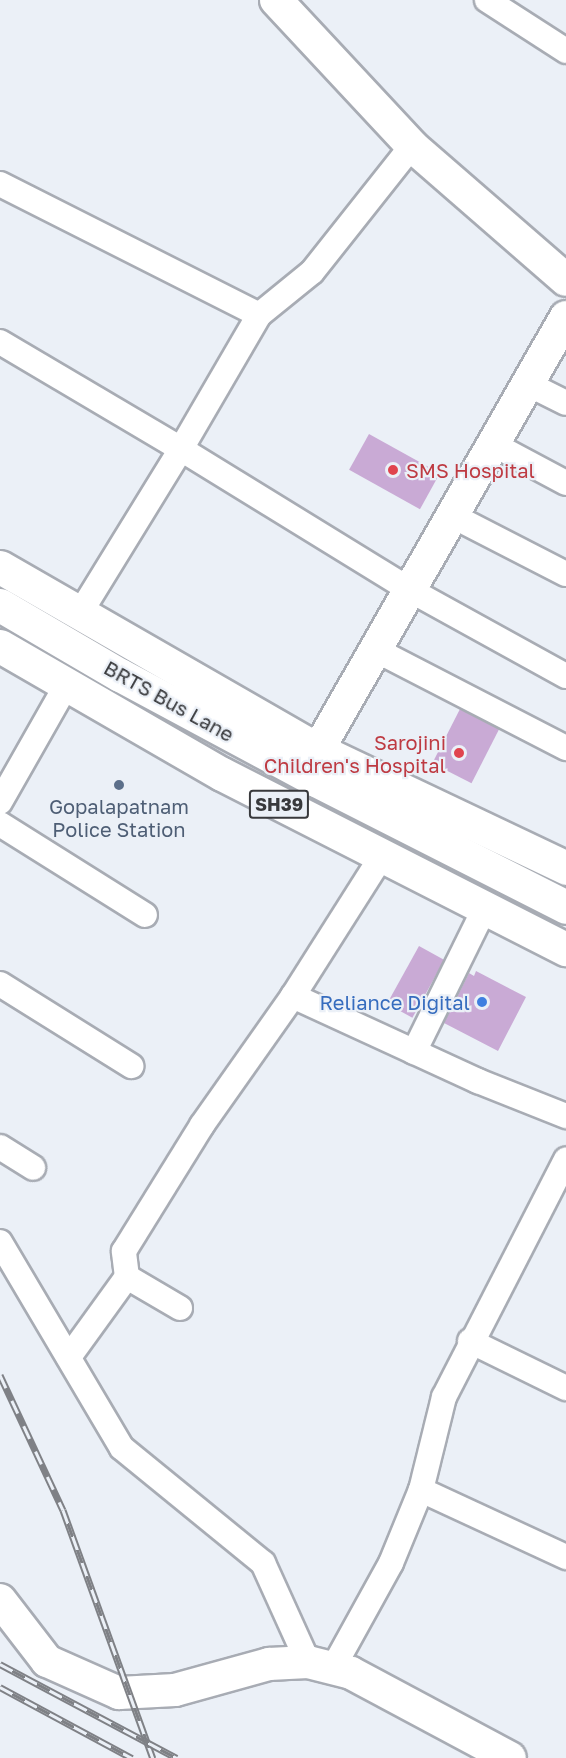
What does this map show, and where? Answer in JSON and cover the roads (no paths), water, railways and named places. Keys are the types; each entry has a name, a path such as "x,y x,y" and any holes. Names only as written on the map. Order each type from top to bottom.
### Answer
{"main road":[{"path":"0,567 318,750 566,868"},
{"name":"BRTS Bus Lane","path":"0,605 120,675 316,780 566,907"},
{"name":"SH39","path":"0,646 222,774 566,948"}],"street":[{"path":"276,0 412,146 566,280"},
{"path":"487,0 566,51"},
{"path":"80,613 181,449 259,315 312,272 412,146"},
{"path":"1,187 259,315"},
{"path":"318,750 491,443 566,317"},
{"path":"0,342 181,449 410,590 566,676"},
{"path":"528,384 566,403"},
{"path":"491,443 566,483"},
{"path":"451,515 566,573"},
{"path":"376,650 566,748"},
{"path":"0,802 67,684"},
{"path":"0,824 145,915"},
{"path":"69,1357 127,1277 124,1251 233,1078 293,996 382,856"},
{"path":"414,1052 485,908"},
{"path":"0,984 131,1066"},
{"path":"293,996 414,1052 566,1116"},
{"path":"0,1147 33,1168"},
{"path":"320,1665 391,1563 421,1490 444,1396 470,1341 557,1201 566,1160"},
{"path":"0,1242 122,1448 264,1563 320,1665"},
{"path":"127,1277 180,1308"},
{"path":"470,1341 566,1388"},
{"path":"421,1490 566,1557"},
{"path":"0,1600 47,1661 119,1693 175,1690 269,1664 320,1665 351,1673 510,1758"}],"railway":[{"path":"0,1375 63,1510 153,1758"},
{"path":"0,1664 177,1758"},
{"path":"0,1687 132,1758"}],"place":[{"name":"SMS Hospital","path":"393,470"},
{"name":"Sarojini Children's Hospital","path":"459,753"},
{"name":"Gopalapatnam Police Station","path":"119,785"},
{"name":"Reliance Digital","path":"482,1002"}]}
